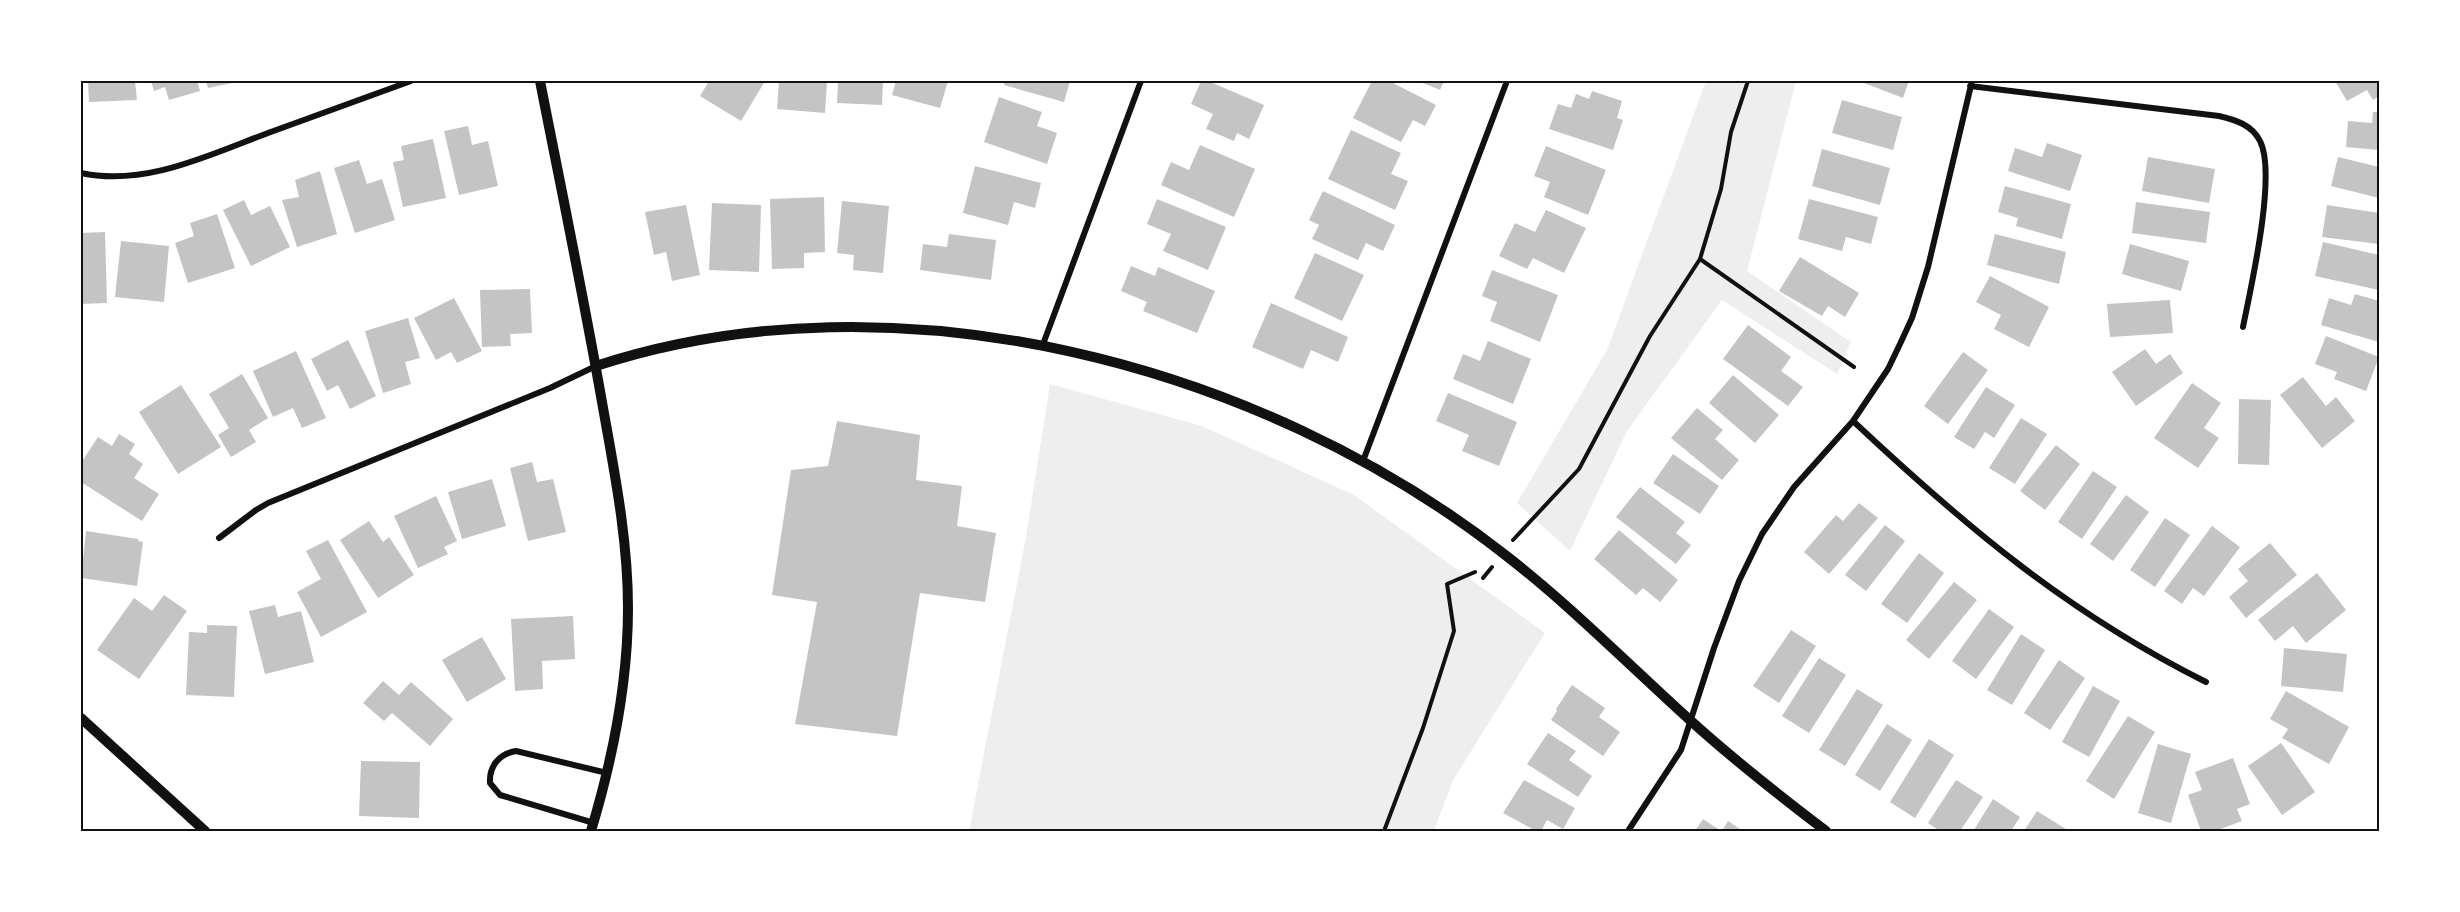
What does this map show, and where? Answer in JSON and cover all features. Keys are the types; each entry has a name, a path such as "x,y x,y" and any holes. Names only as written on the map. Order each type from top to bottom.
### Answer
{"street":[{"path":"81,173 111,176 132,175 175,167 411,81"},
{"path":"540,81 596,366 622,516 628,610 622,697 608,773 592,827 500,795 490,783 491,770 502,755 516,751 608,773"},
{"path":"1042,347 1141,81"},
{"path":"1363,460 1507,81"},
{"path":"1629,831 1681,750 1699,688 1739,581 1762,534 1794,487 1853,421 1887,369 1912,318 1928,267 1971,83 2219,116 2250,128 2260,140 2267,174 2256,264 2243,327"},
{"path":"219,538 268,503 550,388 596,366 633,354 713,339 786,330 828,328 954,332 1042,347 1142,370 1198,388 1288,423 1363,460 1431,501 1503,553 1578,616 1690,720 1826,831"},
{"path":"1853,421 1961,520 2035,578 2140,648 2206,682"},
{"path":"81,718 206,831"}],"path":[{"path":"1483,578 1579,469 1650,336 1700,259 1721,189 1731,132 1748,81"},
{"path":"1700,259 1854,367"},
{"path":"1384,831 1423,728 1454,631 1447,584 1475,572"}],"shaded area":[{"path":"1706,81 1796,81 1747,271 1851,342 1837,374 1722,300 1627,431 1570,551 1517,503 1607,350"},
{"path":"1050,384 1202,426 1354,495 1545,633 1453,780 1434,831 969,831 1026,537"}],"building":[{"path":"88,81 135,81 137,100 89,102"},
{"path":"151,81 197,81 200,91 169,100 165,87 154,91"},
{"path":"206,81 237,81 237,82 208,88"},
{"path":"709,81 765,81 741,121 700,96"},
{"path":"779,81 827,81 825,113 777,109"},
{"path":"838,81 883,81 882,105 837,103"},
{"path":"896,81 948,81 940,108 892,95"},
{"path":"1005,81 1070,81 1064,102 1004,85"},
{"path":"1201,81 1208,81 1264,105 1249,139 1237,133 1234,141 1206,129 1213,114 1191,104"},
{"path":"1372,81 1389,81 1436,105 1425,126 1413,120 1401,142 1353,118"},
{"path":"1418,81 1444,81 1440,90"},
{"path":"1859,81 1909,81 1903,98"},
{"path":"2335,81 2379,81 2379,96 2373,100 2367,90 2347,101"},
{"path":"1592,91 1622,101 1617,118 1623,120 1613,150 1549,129 1558,104 1571,108 1576,94 1589,99"},
{"path":"999,97 1042,112 1037,126 1057,133 1047,164 984,142"},
{"path":"1842,100 1902,117 1893,150 1832,133"},
{"path":"2373,112 2379,112 2379,150 2346,147 2348,121 2372,123"},
{"path":"468,126 472,145 488,141 498,186 459,195 444,131"},
{"path":"1351,130 1401,153 1391,174 1408,181 1395,210 1328,179"},
{"path":"433,139 446,198 403,207 393,162 404,160 401,146"},
{"path":"2047,143 2082,155 2070,191 2008,171 2015,148 2042,157"},
{"path":"1200,145 1255,169 1234,217 1161,185 1171,162 1189,170"},
{"path":"1546,146 1606,170 1588,215 1544,197 1550,182 1534,176"},
{"path":"1822,149 1890,168 1880,205 1812,186"},
{"path":"2148,157 2215,169 2209,203 2142,191"},
{"path":"2338,157 2379,167 2379,198 2331,186"},
{"path":"359,160 367,184 382,179 395,220 355,233 334,168"},
{"path":"975,166 1041,183 1035,208 1014,202 1008,225 963,213"},
{"path":"320,171 337,234 297,247 282,200 299,197 295,180"},
{"path":"2005,186 2071,204 2062,239 2016,226 2018,218 1998,212"},
{"path":"1323,191 1395,225 1383,251 1366,243 1358,260 1312,239 1319,225 1309,220"},
{"path":"824,197 825,252 804,253 804,268 772,269 770,199"},
{"path":"1157,199 1226,227 1208,270 1163,251 1171,234 1147,224"},
{"path":"1809,199 1878,217 1871,244 1846,237 1842,251 1798,239"},
{"path":"244,200 251,215 270,206 290,247 251,266 223,210"},
{"path":"842,201 889,206 883,273 853,270 854,255 837,253"},
{"path":"2136,202 2210,212 2206,243 2132,233"},
{"path":"712,203 761,205 759,272 709,270"},
{"path":"686,205 700,275 672,281 666,252 654,255 645,212"},
{"path":"2327,205 2379,213 2379,244 2322,237"},
{"path":"1546,210 1586,228 1564,273 1533,258 1527,269 1499,256 1515,223 1535,232"},
{"path":"217,214 235,268 188,283 175,243 194,236 190,223"},
{"path":"105,232 107,303 81,304 81,233"},
{"path":"949,234 996,240 991,280 920,270 923,244 947,247"},
{"path":"1995,234 2066,252 2059,284 1987,265"},
{"path":"121,241 169,246 164,302 115,297"},
{"path":"2323,242 2379,255 2379,290 2315,276"},
{"path":"2130,244 2189,261 2181,291 2122,274"},
{"path":"1315,253 1364,275 1342,321 1294,298"},
{"path":"1800,257 1859,293 1845,317 1828,306 1822,316 1779,291"},
{"path":"1131,266 1155,276 1158,267 1215,291 1197,333 1143,311 1147,302 1121,291"},
{"path":"1492,270 1558,295 1540,342 1490,321 1497,302 1482,296"},
{"path":"1990,276 2049,307 2029,347 1994,329 2001,315 1976,302"},
{"path":"530,289 532,333 510,334 511,346 482,347 480,290"},
{"path":"2355,294 2379,301 2379,342 2321,325 2329,298 2351,305"},
{"path":"454,298 482,351 457,363 451,352 436,360 414,318"},
{"path":"2170,300 2173,333 2110,337 2107,304"},
{"path":"1271,303 1348,337 1338,362 1311,350 1303,369 1252,347"},
{"path":"408,318 420,358 405,362 411,384 383,393 365,331"},
{"path":"1748,325 1791,357 1781,371 1803,387 1788,406 1723,359"},
{"path":"2326,336 2379,357 2366,391 2334,379 2337,372 2315,364"},
{"path":"348,340 376,396 350,409 338,385 327,391 311,359"},
{"path":"1488,341 1531,359 1513,404 1453,379 1463,354 1480,361"},
{"path":"2145,349 2156,364 2170,354 2183,373 2136,406 2112,372"},
{"path":"296,351 326,418 302,428 293,408 273,417 253,371"},
{"path":"1963,352 1988,370 1948,424 1924,406"},
{"path":"242,374 268,418 249,430 256,442 231,457 218,435 229,428 209,394"},
{"path":"1733,375 1779,415 1755,443 1709,403"},
{"path":"2303,377 2326,406 2336,397 2355,421 2322,448 2280,395"},
{"path":"2192,383 2221,403 2204,428 2219,438 2198,468 2154,438"},
{"path":"181,385 221,447 178,474 139,412"},
{"path":"1986,387 2015,405 1994,438 1985,432 1974,449 1954,437"},
{"path":"1448,393 1517,422 1499,466 1462,451 1469,435 1436,421"},
{"path":"2239,399 2271,400 2269,465 2238,464"},
{"path":"1697,408 1723,430 1715,439 1739,460 1722,480 1671,438"},
{"path":"2021,418 2047,434 2015,484 1989,468"},
{"path":"837,421 920,435 916,480 962,486 957,526 996,533 985,602 920,593 897,736 795,724 817,602 772,595 791,470 828,466"},
{"path":"119,434 135,444 129,454 143,464 134,478 159,494 142,521 81,482 81,463 98,437 112,446"},
{"path":"2056,445 2080,464 2045,510 2020,491"},
{"path":"1673,454 1719,486 1700,514 1653,483"},
{"path":"532,462 537,482 553,479 566,532 528,541 510,468"},
{"path":"2093,471 2117,487 2082,539 2058,522"},
{"path":"492,479 506,526 462,539 448,492"},
{"path":"1640,487 1685,522 1676,533 1691,545 1676,564 1616,517"},
{"path":"2126,495 2149,512 2113,561 2090,544"},
{"path":"436,496 457,541 444,547 448,554 418,568 394,516"},
{"path":"1859,503 1878,518 1829,574 1804,552 1836,515 1843,521"},
{"path":"2165,518 2190,535 2155,587 2130,570"},
{"path":"369,521 383,542 389,537 414,575 378,598 340,540"},
{"path":"1885,525 1905,541 1866,591 1845,575"},
{"path":"2212,526 2240,547 2204,596 2193,588 2182,604 2164,591"},
{"path":"1619,530 1678,580 1660,602 1643,588 1636,595 1594,559"},
{"path":"86,531 138,539 143,542 137,586 81,578"},
{"path":"328,540 367,612 321,637 297,592 321,579 306,551"},
{"path":"2270,543 2297,575 2246,618 2229,597 2248,581 2238,569"},
{"path":"1919,553 1944,573 1907,623 1881,604"},
{"path":"2317,573 2346,610 2306,643 2293,626 2275,641 2258,620"},
{"path":"1954,582 1977,600 1929,659 1906,640"},
{"path":"164,595 187,611 139,679 97,650 134,598 152,611"},
{"path":"275,605 278,617 301,611 314,662 265,674 249,611"},
{"path":"1989,609 2014,627 1976,679 1952,661"},
{"path":"573,616 575,659 542,661 543,689 515,691 511,619"},
{"path":"207,625 237,626 234,697 186,695 189,632 207,633"},
{"path":"1791,630 1816,646 1779,703 1753,686"},
{"path":"2021,634 2045,650 2012,705 1987,690"},
{"path":"482,637 506,679 467,702 442,660"},
{"path":"2284,648 2347,654 2343,692 2281,686"},
{"path":"1819,658 1846,675 1809,733 1782,716"},
{"path":"2059,660 2085,678 2050,730 2024,713"},
{"path":"383,681 399,695 411,682 453,719 430,746 392,713 384,721 363,703"},
{"path":"1572,685 1605,708 1599,717 1620,732 1603,756 1551,720"},
{"path":"2093,686 2120,701 2089,757 2062,742"},
{"path":"1857,689 1883,705 1845,766 1819,750"},
{"path":"2286,691 2349,727 2329,764 2282,738 2288,729 2270,719"},
{"path":"2128,716 2155,732 2114,799 2086,781"},
{"path":"1887,724 1912,740 1880,791 1855,775"},
{"path":"1548,733 1576,751 1569,760 1592,776 1578,797 1527,764"},
{"path":"1929,739 1954,755 1915,818 1890,802"},
{"path":"2281,743 2315,792 2282,815 2248,766"},
{"path":"2158,744 2191,754 2171,823 2138,813"},
{"path":"2233,758 2250,804 2237,809 2242,821 2215,831 2201,831 2188,795 2202,790 2195,772"},
{"path":"361,761 420,762 419,818 359,816"},
{"path":"1524,780 1575,808 1563,829 1547,820 1541,831 1536,831 1503,813"},
{"path":"1956,780 1983,797 1960,831 1940,831 1928,823"},
{"path":"1993,799 2020,817 2011,831 1974,830"},
{"path":"2037,811 2069,831 2024,831"},
{"path":"1703,819 1721,831 1695,831"},
{"path":"1728,821 1743,831 1722,831"}]}
